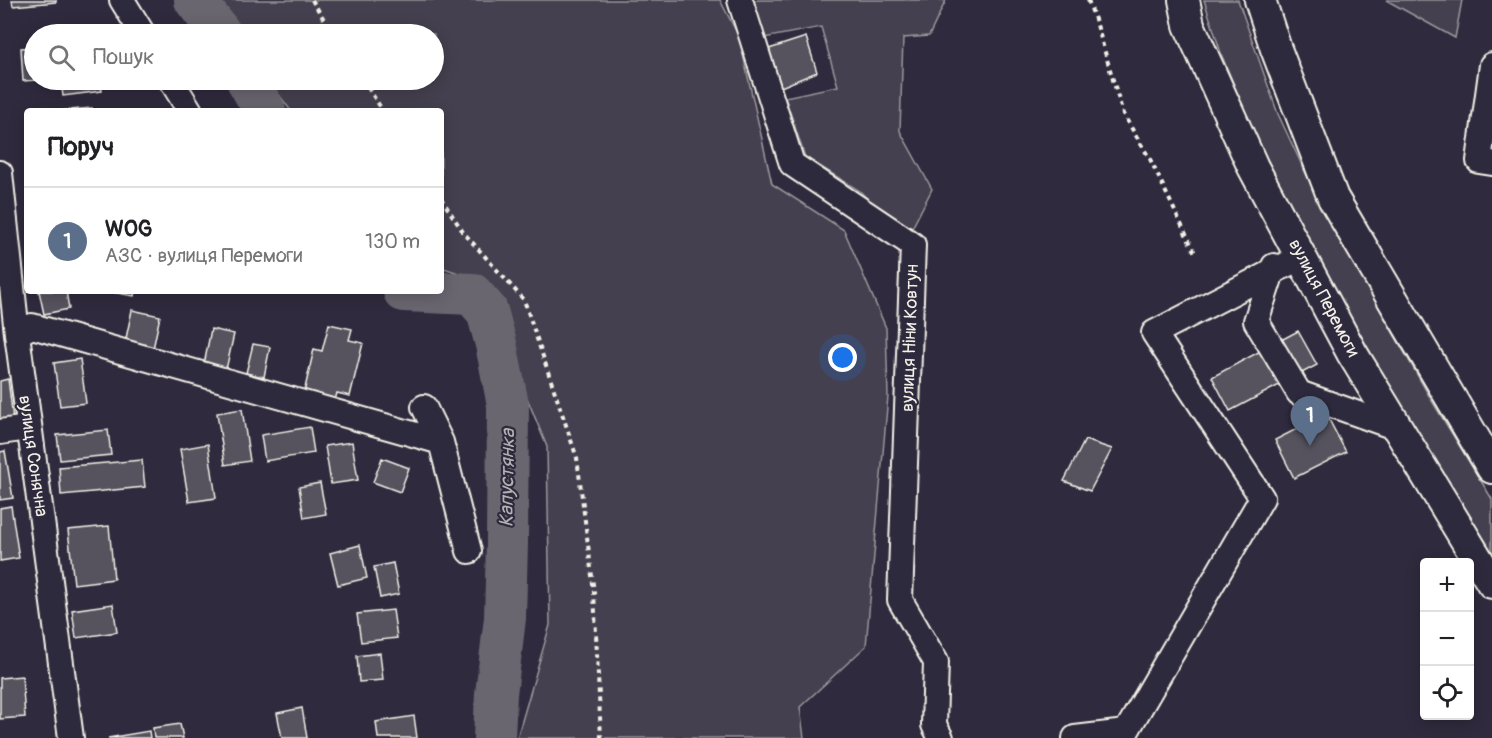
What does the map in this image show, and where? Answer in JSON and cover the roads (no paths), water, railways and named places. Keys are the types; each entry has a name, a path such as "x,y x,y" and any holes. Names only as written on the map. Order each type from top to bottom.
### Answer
{"main road":[{"name":"вулиця Перемоги","path":"1184,0 1193,35 1253,167 1352,353 1492,583"},
{"path":"1260,0 1276,49 1333,198 1488,453"}],"street":[{"path":"122,0 137,24"},
{"name":"вулиця Ніни Ковтун","path":"740,0 792,164 913,245 900,600 936,662 934,725 941,738"},
{"path":"1492,65 1479,161 1492,163"},
{"path":"177,90 188,108"},
{"name":"вулиця Сонячна","path":"0,173 17,334 71,738"},
{"path":"1286,229 1256,321 1299,393 1397,428"},
{"path":"1075,738 1126,732 1262,498 1154,333 1301,257"},
{"path":"17,334 32,326 441,442"},
{"path":"424,407 441,442 469,551"},
{"path":"0,432 21,429 29,425"}],"waterway":[{"name":"Капустянка","path":"195,0 213,24"},
{"name":"Капустянка","path":"253,90 263,108"},
{"name":"Капустянка","path":"444,293 472,294 487,311 508,405 505,618 496,694 494,738"}],"place":[{"name":"WOG","path":"1310,446"}]}
